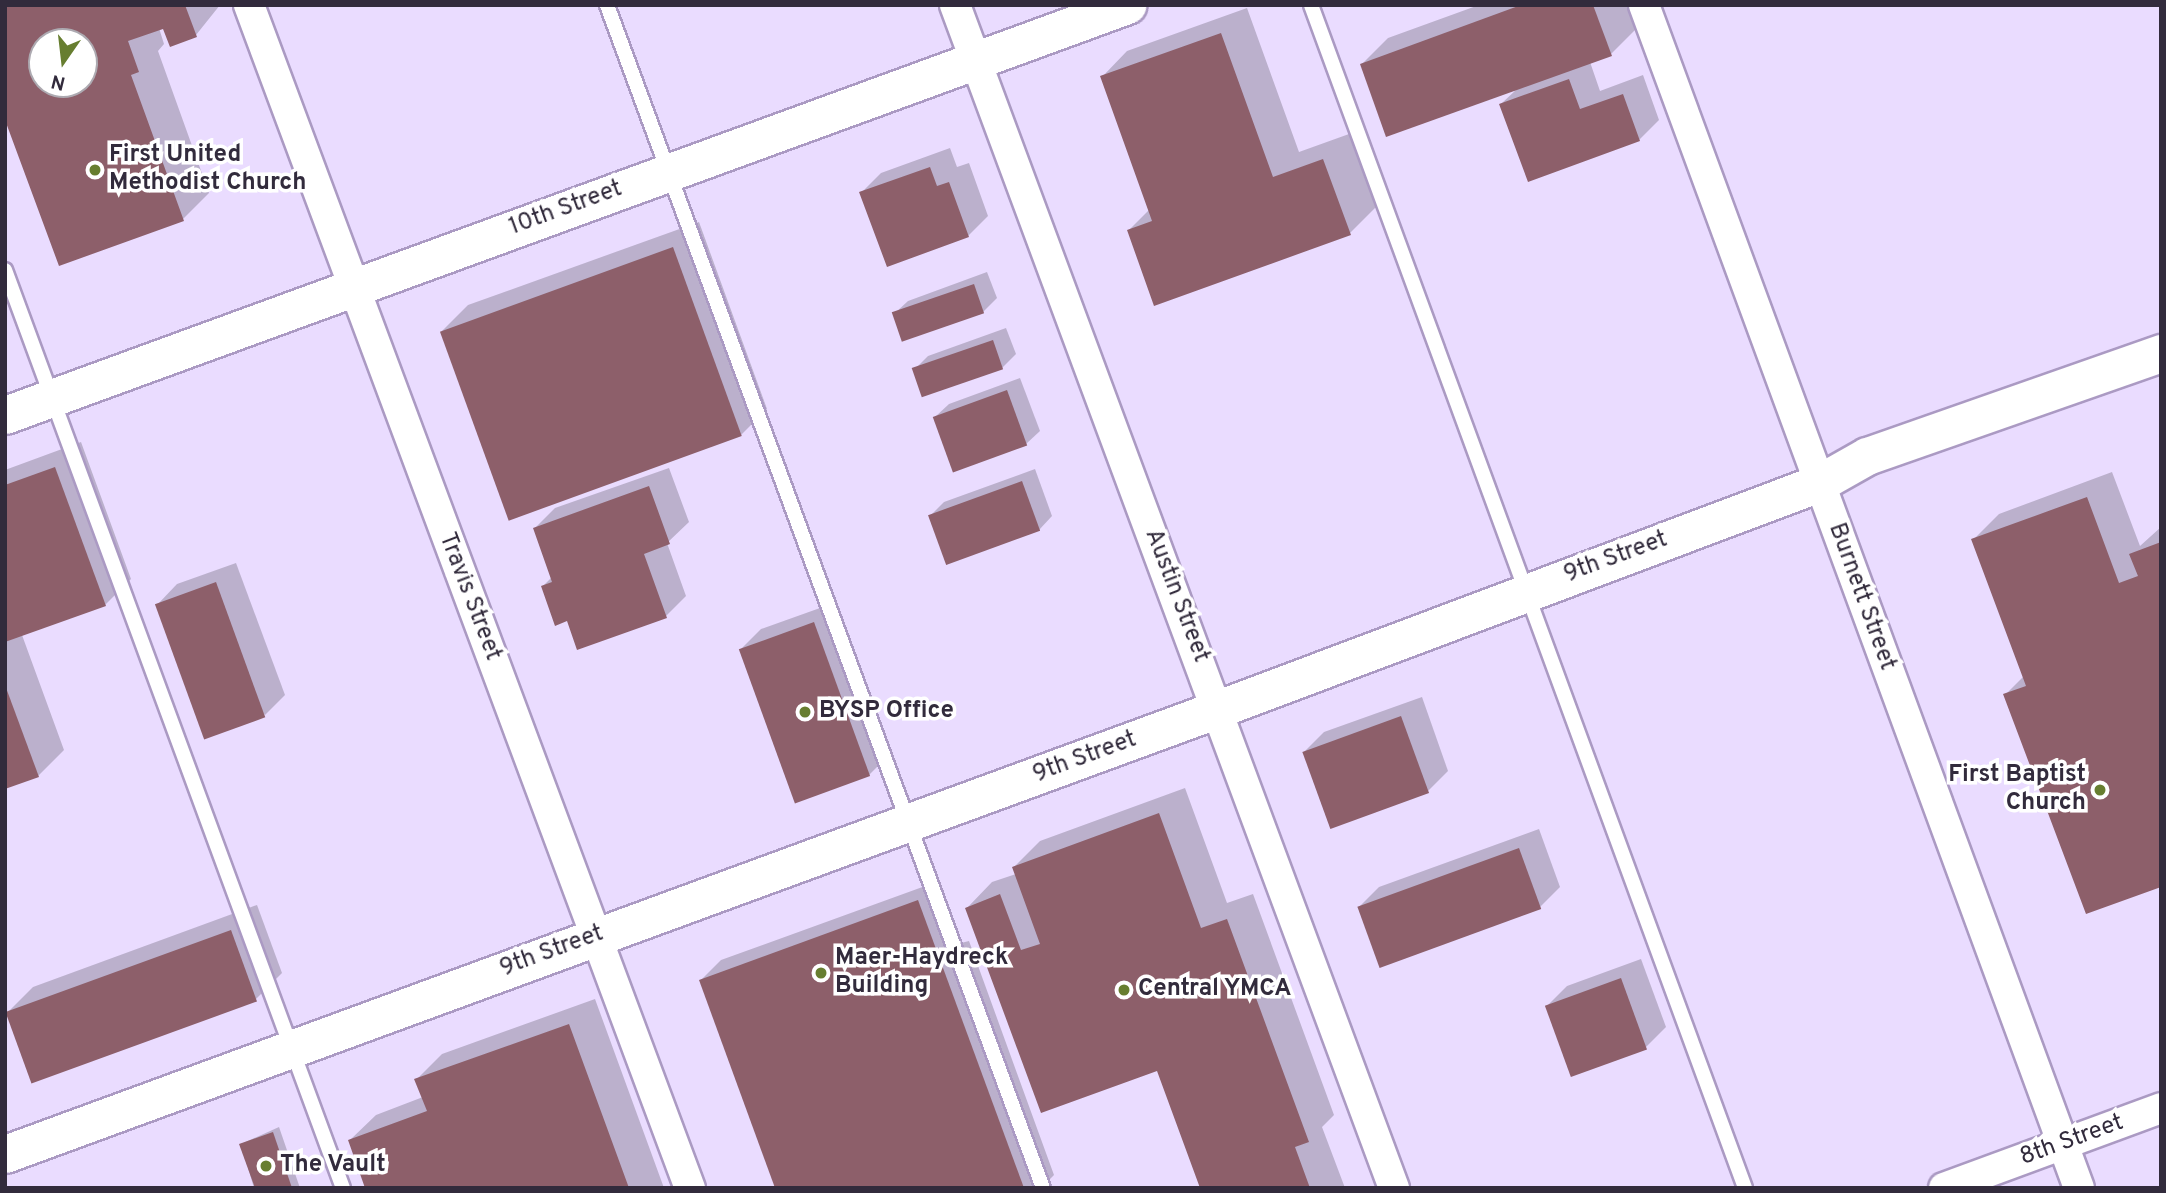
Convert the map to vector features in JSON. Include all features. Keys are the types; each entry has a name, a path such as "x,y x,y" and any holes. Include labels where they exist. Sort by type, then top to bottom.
{"street":[{"name":"Travis Street","path":"249,5 690,1188"},
{"name":"Austin Street","path":"955,5 1394,1188"},
{"name":"10th Street","path":"5,415 1127,5"},
{"name":"Burnett Street","path":"1644,5 2079,1188"},
{"name":"9th Street","path":"5,1154 1218,709 1819,483 1867,456 2161,353"},
{"name":"8th Street","path":"1944,1188 2161,1108"}],"lane":[{"path":"607,5 1042,1188"},
{"path":"1311,5 1745,1188"},
{"path":"5,270 343,1188"}],"building":[{"name":"First United Methodist Church","path":"5,5 185,5 197,37 170,47 163,29 128,41 139,72 131,75 184,221 59,266 5,120"},
{"path":"1521,5 1593,5 1612,56 1386,137 1360,64"},
{"path":"1221,33 1273,177 1323,159 1351,235 1154,306 1127,230 1152,221 1100,76"},
{"path":"1569,79 1580,109 1623,94 1640,141 1528,182 1499,104"},
{"path":"930,167 937,186 949,182 969,237 887,267 859,192"},
{"path":"673,247 742,436 509,521 440,332"},
{"path":"974,284 984,313 902,342 892,312"},
{"path":"993,340 1003,369 922,397 912,368"},
{"path":"1007,390 1027,445 953,472 933,417"},
{"path":"55,467 106,606 5,642 5,485"},
{"path":"1022,481 1040,531 946,565 928,515"},
{"path":"649,486 670,544 644,554 667,618 577,650 567,621 555,626 541,586 552,582 533,528"},
{"name":"First Baptist Church","path":"2087,497 2119,583 2138,576 2129,554 2161,542 2161,887 2086,914 2003,694 2026,686 1971,539"},
{"path":"216,582 265,717 204,740 155,604"},
{"name":"BYSP Office","path":"814,622 870,776 795,803 739,649"},
{"path":"5,685 39,777 5,789"},
{"path":"1401,716 1429,793 1330,829 1302,752"},
{"name":"Central YMCA","path":"1159,813 1201,928 1227,919 1309,1142 1295,1147 1310,1188 1200,1188 1157,1071 1041,1113 965,908 1000,894 1021,950 1040,944 1012,867"},
{"path":"1519,848 1541,909 1380,968 1357,907"},
{"path":"918,900 1024,1188 775,1188 699,980"},
{"path":"231,930 257,1001 31,1084 5,1012"},
{"path":"1621,978 1647,1049 1571,1077 1545,1006"},
{"path":"569,1024 629,1188 365,1188 348,1140 427,1111 414,1079"},
{"name":"The Vault","path":"273,1132 292,1188 255,1188 239,1144"}],"place":[{"name":"First United Methodist Church","path":"95,170"},
{"name":"BYSP Office","path":"805,712"},
{"name":"First Baptist Church","path":"2100,790"},
{"name":"Maer-Haydreck Building","path":"821,973"},
{"name":"Central YMCA","path":"1124,990"},
{"name":"The Vault","path":"266,1166"}]}
